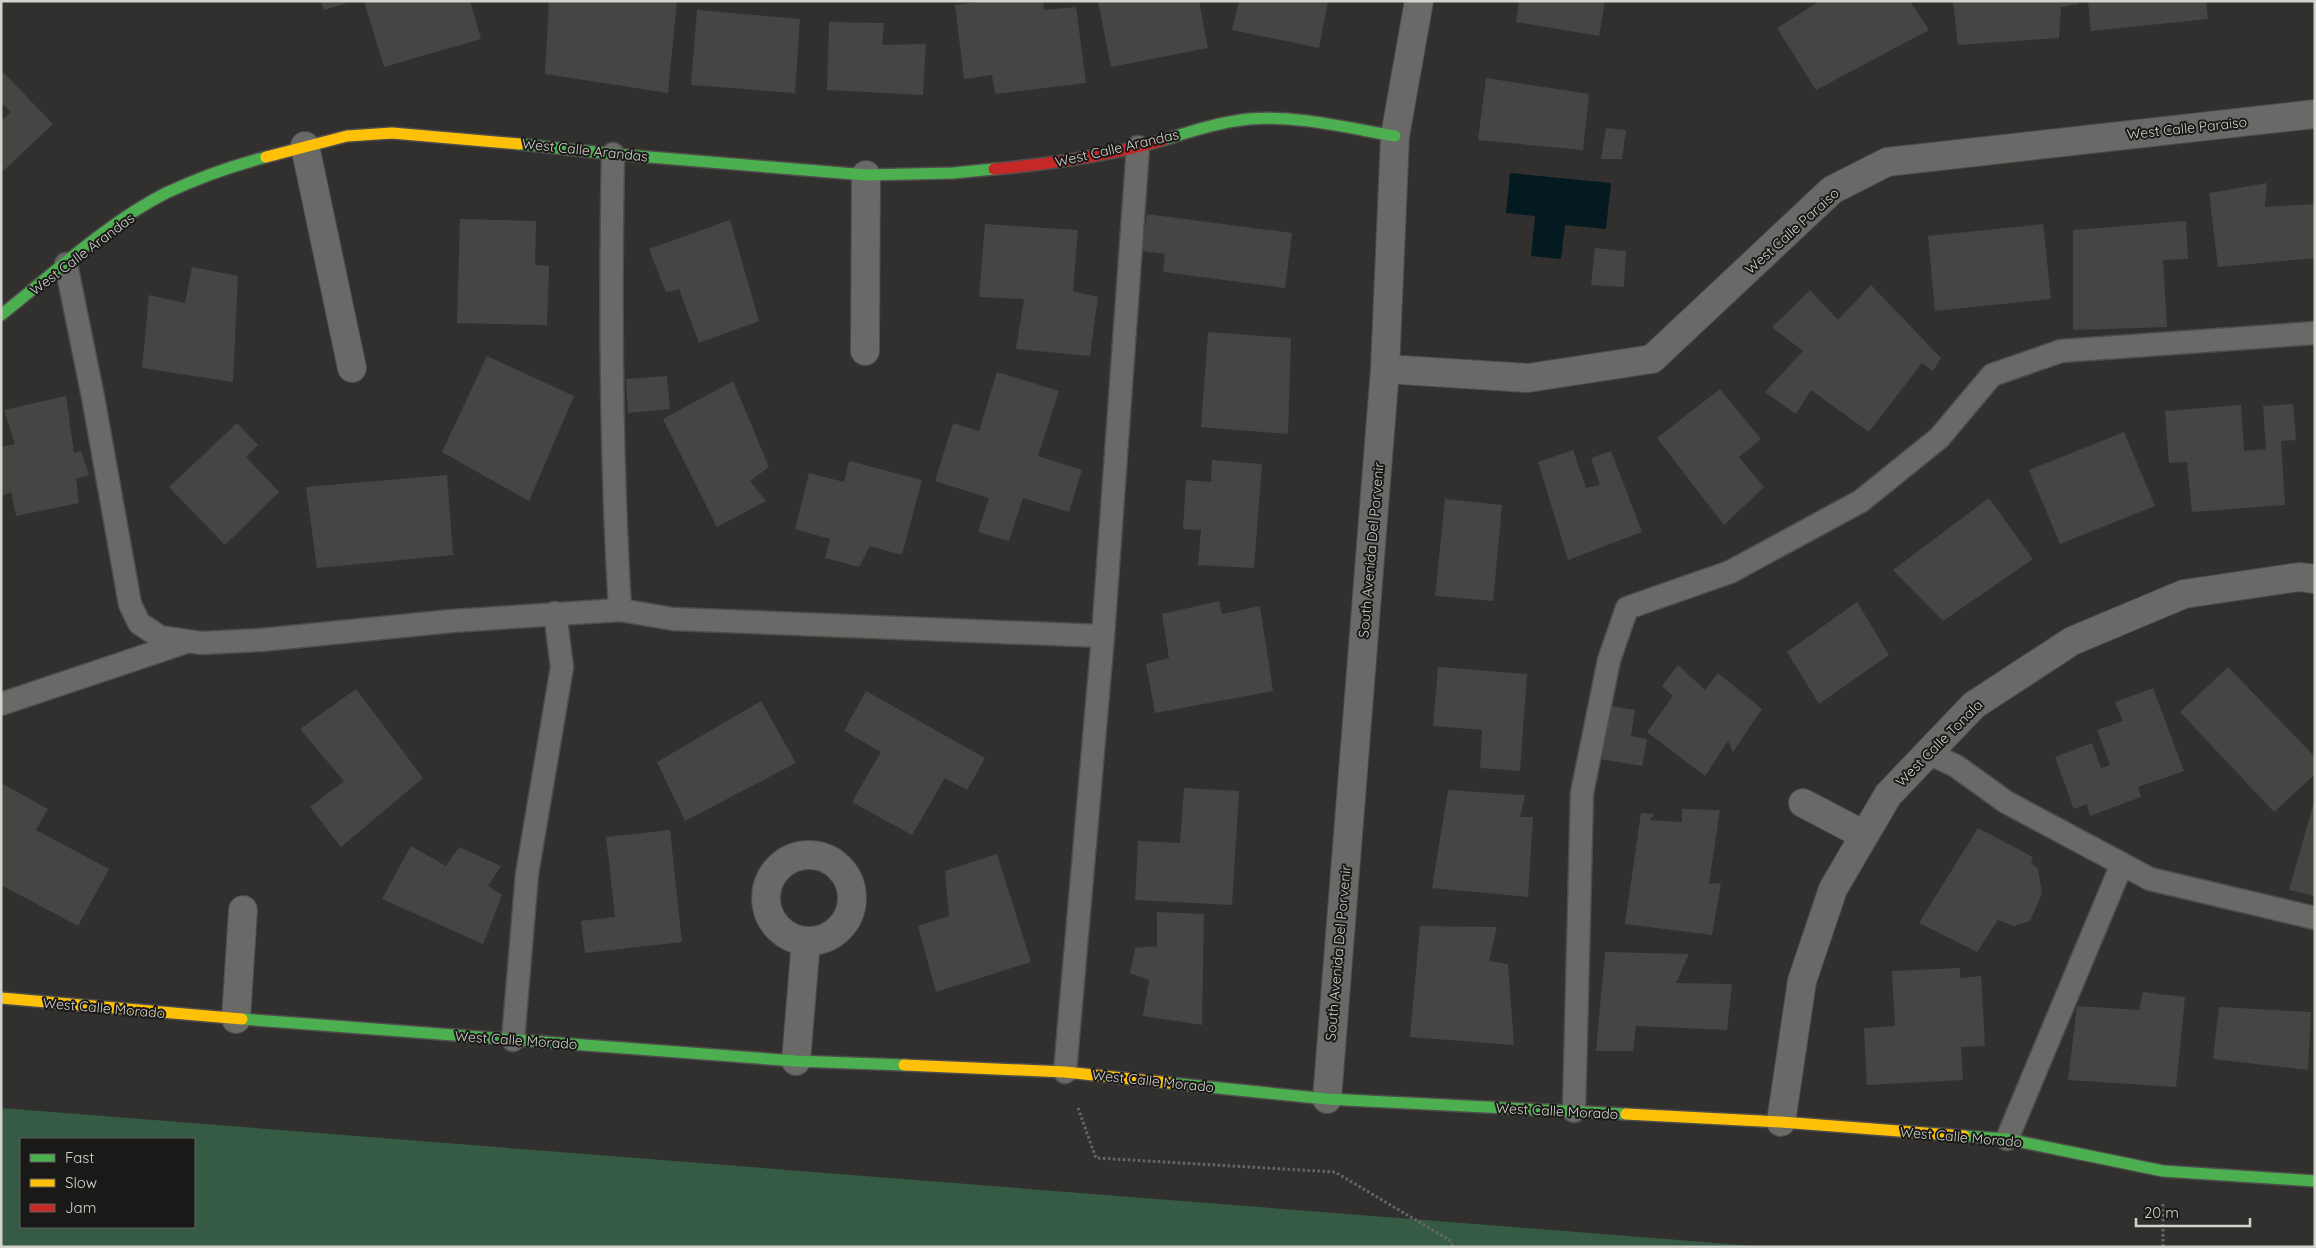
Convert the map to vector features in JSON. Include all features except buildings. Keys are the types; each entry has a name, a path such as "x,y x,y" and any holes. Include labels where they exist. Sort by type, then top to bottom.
{"street":[{"name":"South Avenida Del Porvenir","path":"1327,1099 1385,369 1395,136 1419,1"},
{"name":"West Calle Paraiso","path":"1385,369 1528,378 1652,360 1832,190 1887,162 2315,114"},
{"name":"West Calle Arandas","path":"1,315 112,228 165,194 224,168 347,136 392,133 866,175 953,173 1041,165 1138,147 1216,124 1251,119 1298,120 1395,136"},
{"path":"305,146 352,368"},
{"path":"865,351 866,175"},
{"name":"West Calle Tonala","path":"1781,1122 1802,981 1833,889 1888,795 1974,705 2072,641 2184,594 2299,577 2315,579"},
{"path":"1803,804 1864,835"},
{"path":"236,1020 243,910"},
{"path":"796,1061 806,941"},
{"name":"West Calle Morado","path":"1,998 236,1020 796,1061 1065,1072 1327,1099 1781,1122 2008,1139 2163,1171 2315,1181"}],"lane":[{"path":"1065,1072 1103,636 1138,147"},
{"path":"613,154 610,333 613,492 620,610"},
{"path":"66,264 93,397 130,604 140,623 160,637 201,643 261,640 452,621 620,610 672,618 1103,636"},
{"path":"1574,1111 1582,793 1609,660 1627,608 1730,572 1861,501 1939,438 1992,375 2061,351 2315,333"},
{"path":"513,1040 527,874 562,667 555,614"},
{"path":"1,704 190,641"},
{"path":"1928,753 1956,766 2006,802 2150,879 2315,918"},
{"path":"2008,1139 2122,864"}],"path":[{"path":"1065,1072 1096,1158 1335,1172 1451,1240 1453,1247"},
{"path":"2163,1171 2164,1247"}],"green space":[{"path":"1,1108 1767,1247 1,1247"}],"water":[{"path":"1510,173 1611,183 1606,229 1565,225 1561,259 1531,256 1535,216 1506,213"}],"traffic: fast":[{"path":"1163,140 1227,122 1267,118 1323,123 1395,136"},
{"path":"519,144 613,154 866,175 953,173 994,169"},
{"path":"1,315 81,250 144,205 202,177 266,157"},
{"path":"242,1019 796,1061 904,1065"},
{"path":"1170,1083 1327,1099 1626,1114"},
{"path":"1964,1136 2007,1139 2163,1171 2315,1181"}],"traffic: slow":[{"path":"266,157 347,136 392,133 519,144"},
{"path":"1,998 242,1019"},
{"path":"904,1065 1065,1072 1170,1083"},
{"path":"1626,1114 1781,1122 1964,1136"}],"traffic: jam":[{"path":"994,169 1079,159 1163,140"}]}
